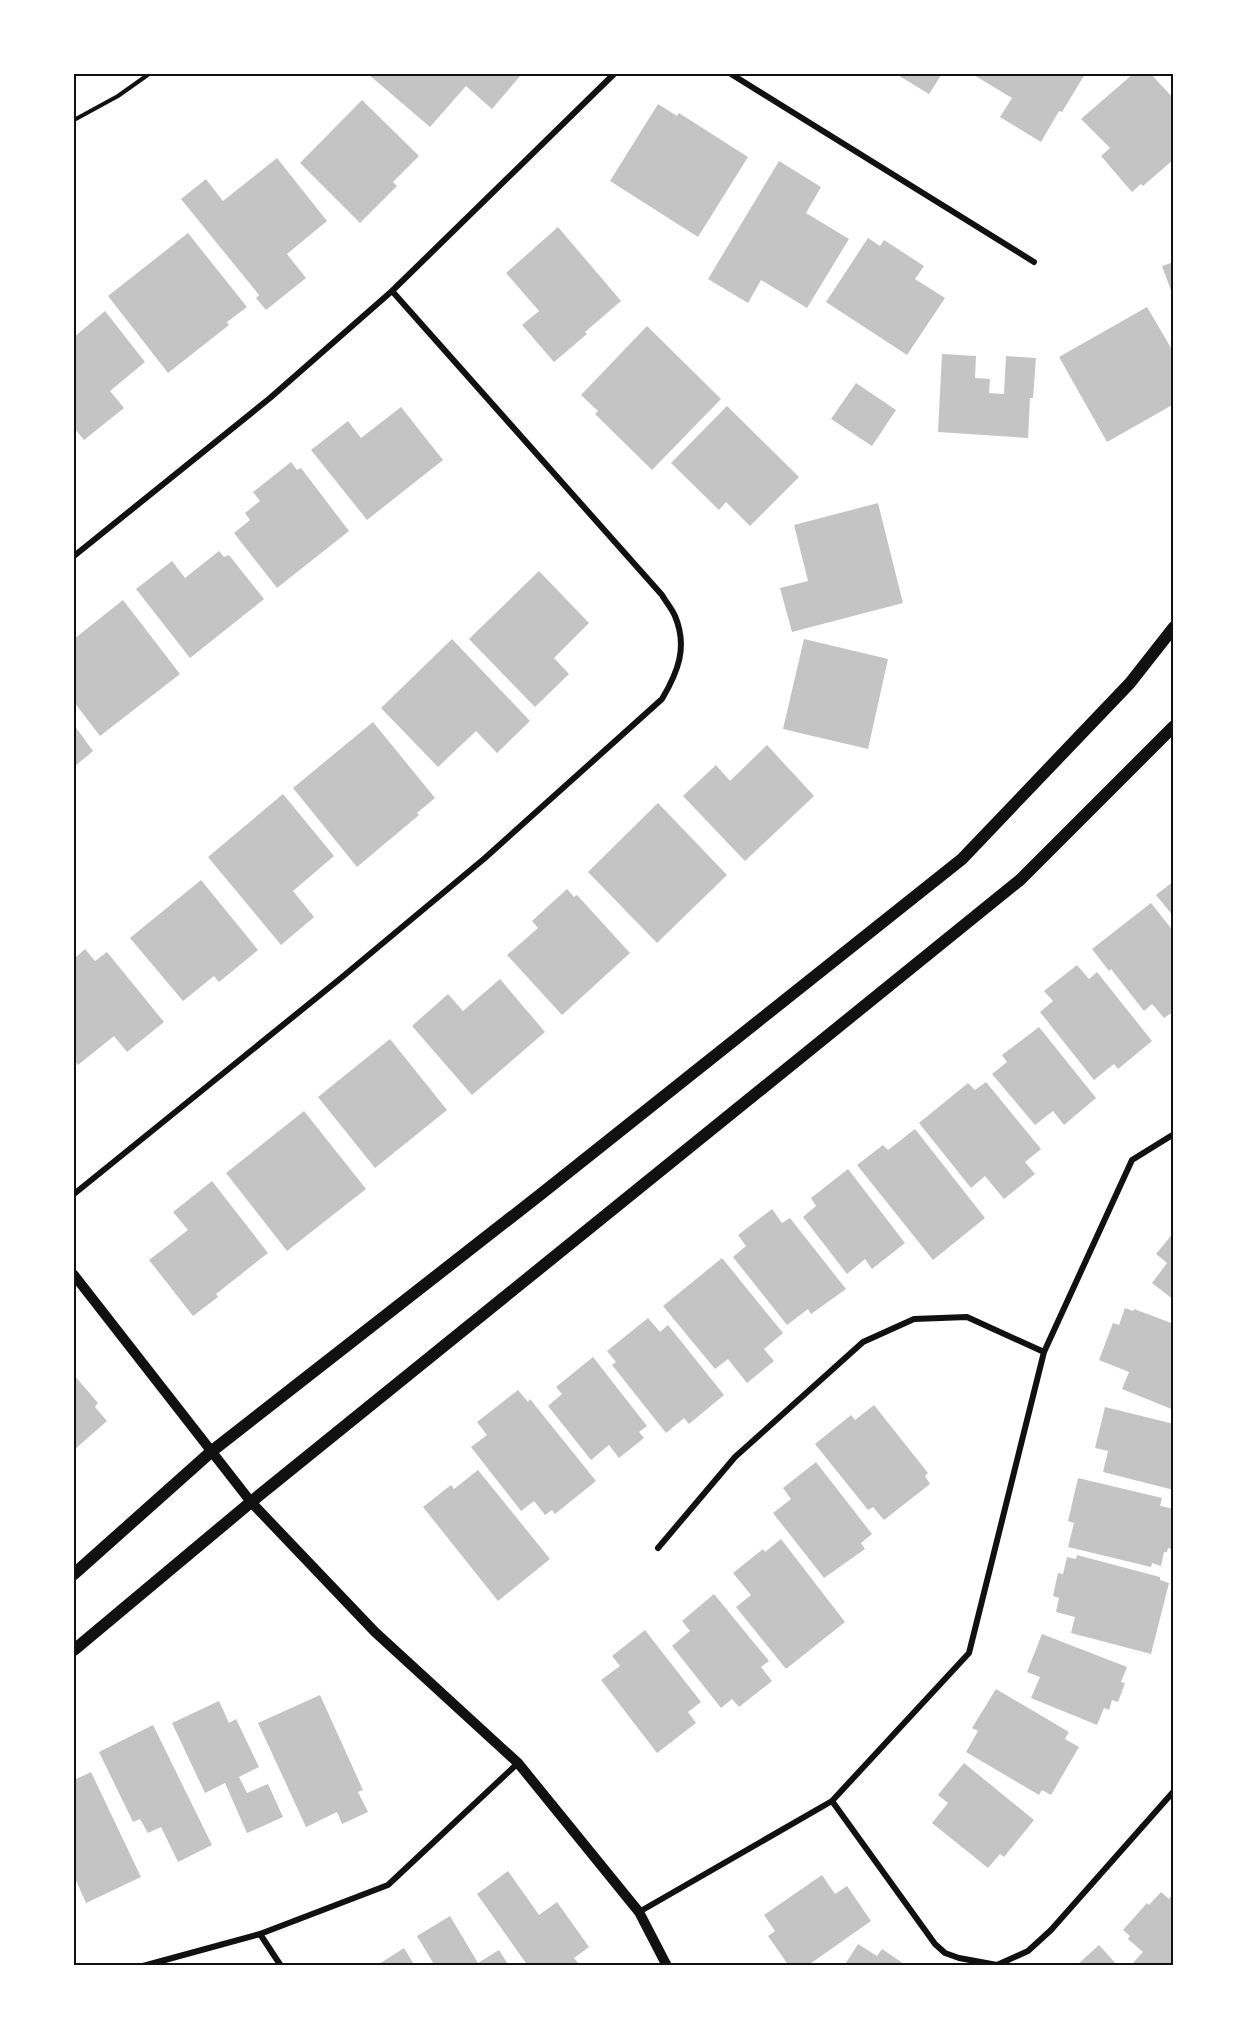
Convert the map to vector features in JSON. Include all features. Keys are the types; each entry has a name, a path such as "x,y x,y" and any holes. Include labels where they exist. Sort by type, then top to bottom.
{"main road":[{"path":"74,1574 212,1451 541,1194 962,859 1130,683 1173,627"},
{"path":"74,1650 251,1502 1020,880 1173,726"}],"street":[{"path":"74,556 270,398 392,291 614,74"},
{"path":"732,74 1034,262"},
{"path":"74,1194 485,858 662,699 675,677 680,658 680,642 675,616 662,595 392,291"},
{"path":"639,1912 832,1801 969,1653 1044,1352 1132,1160 1173,1134"},
{"path":"74,1275 251,1502 375,1632 518,1763 639,1912 667,1965"},
{"path":"658,1548 735,1457 863,1342 914,1319 967,1317 1044,1352"},
{"path":"143,1965 260,1934 388,1885 518,1763"},
{"path":"832,1801 935,1944 945,1953 959,1958 997,1965 1028,1951 1051,1930 1173,1791"},
{"path":"260,1934 281,1965"}],"path":[{"path":"74,120 147,75"}],"building":[{"path":"368,74 521,75 492,109 466,86 430,127"},
{"path":"896,74 942,74 929,94"},
{"path":"972,74 1085,74 1041,142 1000,117 1012,98"},
{"path":"1133,74 1151,74 1174,99 1174,159 1143,186 1141,184 1132,192 1101,156 1110,148 1081,119"},
{"path":"362,100 419,156 393,182 397,186 360,223 300,163"},
{"path":"658,104 677,116 679,113 748,157 698,237 610,181"},
{"path":"277,158 327,221 287,254 306,278 266,310 256,298 259,295 181,199 206,179 223,201"},
{"path":"779,161 821,187 806,213 849,239 807,308 761,280 748,303 708,279"},
{"path":"558,227 621,301 554,362 522,325 539,311 506,273"},
{"path":"188,233 247,307 227,322 229,325 168,373 108,296"},
{"path":"868,238 880,246 884,240 924,266 915,279 945,298 907,355 826,302"},
{"path":"1174,262 1174,296 1173,296 1162,266"},
{"path":"1147,307 1174,353 1174,404 1107,442 1059,357"},
{"path":"105,311 145,362 110,391 124,408 84,440 74,428 74,337"},
{"path":"647,326 721,399 652,470 595,414 598,411 581,395"},
{"path":"942,354 976,356 975,378 990,379 989,393 1004,394 1006,356 1036,358 1033,398 1030,398 1028,438 938,432"},
{"path":"856,383 896,410 872,446 831,419"},
{"path":"727,406 799,477 750,526 726,502 719,510 671,463"},
{"path":"401,407 443,460 367,520 311,450 348,421 361,438"},
{"path":"291,462 297,470 301,468 349,531 277,588 234,533 250,520 245,513 260,501 253,492"},
{"path":"878,503 903,603 792,632 780,588 808,581 794,525"},
{"path":"219,551 224,557 229,555 264,599 190,658 136,589 172,561 185,578"},
{"path":"539,571 589,623 554,658 569,674 535,707 469,639"},
{"path":"123,600 180,674 100,736 74,702 74,639"},
{"path":"452,639 530,721 497,753 476,731 438,767 381,708"},
{"path":"804,639 888,659 868,749 783,729"},
{"path":"373,722 435,798 417,813 419,815 357,867 293,788"},
{"path":"74,725 93,751 74,767"},
{"path":"767,745 814,796 745,861 683,796 716,765 730,781"},
{"path":"283,794 334,856 293,891 314,917 281,945 208,857"},
{"path":"658,803 727,875 657,943 588,872"},
{"path":"201,880 258,950 219,982 214,976 183,1001 130,938"},
{"path":"1174,881 1174,917 1156,895"},
{"path":"567,889 574,897 577,895 630,953 562,1015 507,955 538,928 532,921"},
{"path":"1151,903 1174,932 1174,1011 1164,1018 1152,1004 1144,1011 1092,949"},
{"path":"85,949 95,961 107,952 164,1022 127,1052 114,1036 78,1065 74,1060 74,959"},
{"path":"1077,965 1089,979 1097,972 1152,1041 1118,1069 1114,1064 1094,1080 1040,1012 1053,1001 1044,991"},
{"path":"500,979 545,1032 472,1095 412,1026 448,994 463,1011"},
{"path":"1039,1027 1096,1098 1064,1125 1053,1111 1035,1125 992,1074 1007,1062 1002,1055"},
{"path":"390,1039 447,1110 375,1168 318,1097"},
{"path":"986,1082 1041,1149 1025,1162 1035,1174 1004,1199 985,1176 971,1188 919,1123 968,1083 975,1090"},
{"path":"304,1111 366,1189 287,1251 226,1173"},
{"path":"915,1129 985,1218 933,1260 857,1165 883,1145 888,1150"},
{"path":"848,1169 905,1243 872,1269 865,1259 847,1274 803,1217 816,1206 811,1198"},
{"path":"212,1181 268,1253 216,1294 218,1297 193,1316 149,1260 188,1230 173,1212"},
{"path":"772,1209 782,1223 790,1218 846,1289 811,1314 808,1309 787,1325 733,1257 746,1246 738,1235"},
{"path":"1174,1232 1174,1300 1152,1283 1167,1263 1156,1254"},
{"path":"722,1258 783,1333 764,1349 774,1361 747,1383 728,1359 715,1369 663,1306"},
{"path":"1125,1308 1133,1311 1134,1309 1174,1324 1174,1410 1122,1389 1129,1372 1099,1360 1113,1323 1119,1325"},
{"path":"648,1318 660,1332 668,1325 724,1395 689,1424 684,1418 666,1433 612,1365 616,1362 607,1351"},
{"path":"593,1357 647,1426 639,1432 644,1438 619,1458 609,1445 591,1460 548,1406 562,1394 556,1387"},
{"path":"74,1375 98,1403 95,1407 107,1421 74,1450"},
{"path":"518,1390 528,1402 530,1399 596,1481 555,1514 552,1510 545,1515 534,1501 521,1511 471,1447 487,1435 477,1422"},
{"path":"874,1405 928,1473 925,1476 930,1484 884,1520 873,1507 868,1510 815,1444 851,1415 855,1420"},
{"path":"1105,1407 1174,1424 1174,1490 1103,1472 1108,1451 1095,1448"},
{"path":"816,1462 872,1534 861,1543 865,1549 824,1578 773,1513 791,1499 783,1488"},
{"path":"478,1470 550,1559 498,1601 423,1507 451,1485 454,1489"},
{"path":"1078,1478 1162,1498 1160,1506 1174,1509 1174,1550 1168,1548 1167,1552 1164,1552 1161,1566 1152,1563 1151,1567 1068,1547 1074,1523 1068,1521"},
{"path":"781,1539 845,1622 786,1669 736,1607 751,1595 733,1573 763,1549 765,1552"},
{"path":"1077,1555 1160,1577 1160,1580 1169,1583 1151,1654 1071,1633 1075,1617 1056,1612 1059,1598 1053,1596 1058,1573 1063,1574 1067,1557 1076,1559"},
{"path":"714,1594 769,1661 761,1667 772,1681 739,1707 732,1699 721,1708 672,1646 690,1631 682,1621"},
{"path":"645,1630 701,1702 688,1712 696,1723 657,1753 601,1680 620,1666 612,1656"},
{"path":"1042,1634 1127,1667 1121,1682 1125,1683 1118,1702 1112,1700 1109,1710 1104,1708 1097,1725 1031,1698 1040,1677 1027,1672"},
{"path":"996,1689 1069,1732 1065,1739 1079,1747 1051,1795 1042,1790 1039,1795 966,1752 978,1731 972,1728"},
{"path":"320,1695 363,1790 358,1792 368,1812 342,1824 337,1812 306,1827 258,1723"},
{"path":"219,1701 229,1723 236,1719 259,1767 239,1777 247,1793 268,1784 283,1817 247,1833 225,1783 205,1793 172,1723"},
{"path":"153,1725 212,1845 178,1862 161,1827 148,1833 140,1819 133,1822 99,1752"},
{"path":"964,1763 1034,1820 1004,1857 1000,1854 988,1868 932,1823 948,1803 938,1795"},
{"path":"91,1772 141,1877 86,1903 74,1876 74,1780"},
{"path":"508,1871 539,1915 557,1902 589,1947 574,1958 578,1963 575,1966 528,1966 477,1894"},
{"path":"822,1875 835,1894 847,1886 871,1921 807,1966 789,1966 768,1936 775,1931 764,1915"},
{"path":"1161,1892 1169,1899 1171,1896 1174,1899 1174,1966 1136,1966 1133,1963 1143,1952 1128,1939 1130,1936 1123,1930 1147,1903 1149,1905"},
{"path":"450,1916 478,1963 499,1950 509,1966 435,1966 417,1936"},
{"path":"858,1944 877,1956 882,1949 907,1966 844,1966"},
{"path":"1099,1945 1118,1966 1076,1966"},
{"path":"404,1948 415,1966 376,1966"}]}
